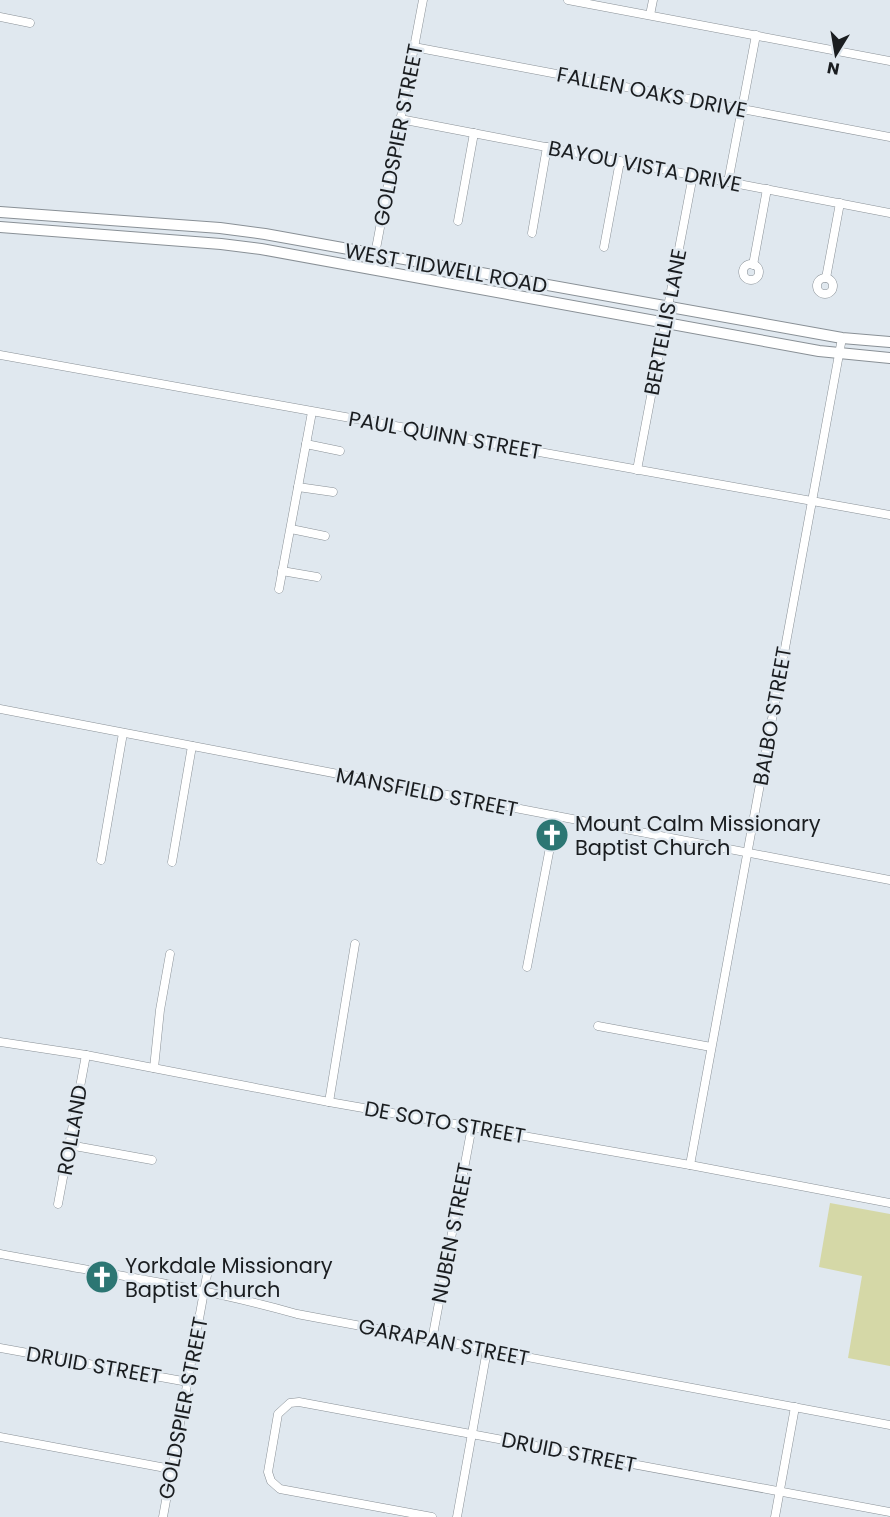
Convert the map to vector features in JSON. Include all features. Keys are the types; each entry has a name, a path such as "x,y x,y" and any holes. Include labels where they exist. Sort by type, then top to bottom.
{"main road":[{"name":"WEST TIDWELL ROAD","path":"0,212 219,228 265,234 668,308 842,338 890,342"},
{"path":"149,238 150,223"},
{"name":"WEST TIDWELL ROAD","path":"0,227 261,249 840,354 890,358"},
{"path":"261,249 265,234"},
{"path":"518,296 520,281"}],"street":[{"name":"GOLDSPIER STREET","path":"372,270 423,0"},
{"path":"568,0 890,61"},
{"path":"650,15 653,0"},
{"path":"0,17 30,23"},
{"path":"728,182 756,36"},
{"name":"FALLEN OAKS DRIVE","path":"414,47 890,137"},
{"name":"BAYOU VISTA DRIVE","path":"400,119 890,213"},
{"path":"458,221 474,133"},
{"path":"532,233 547,147"},
{"path":"604,247 621,161"},
{"name":"BERTELLIS LANE","path":"637,470 693,175"},
{"path":"753,265 767,189"},
{"path":"826,278 840,203"},
{"name":"BALBO STREET","path":"690,1165 842,338"},
{"name":"PAUL QUINN STREET","path":"0,355 890,515"},
{"path":"279,589 312,412"},
{"path":"306,444 340,451"},
{"path":"298,487 333,492"},
{"path":"291,529 325,536"},
{"path":"282,571 317,578"},
{"name":"MANSFIELD STREET","path":"0,709 890,880"},
{"path":"100,860 123,733"},
{"path":"172,862 192,746"},
{"path":"526,967 556,816"},
{"path":"329,1102 355,944"},
{"path":"154,1068 160,1010 170,954"},
{"path":"598,1026 711,1047"},
{"name":"DE SOTO STREET","path":"0,1042 86,1055 329,1102 690,1165 890,1203"},
{"name":"ROLLAND","path":"58,1204 86,1055"},
{"name":"NUBEN STREET","path":"432,1340 472,1126"},
{"path":"69,1145 152,1160"},
{"name":"GARAPAN STREET","path":"0,1254 204,1291 249,1300 297,1314 432,1340 890,1425"},
{"name":"GOLDSPIER STREET","path":"163,1517 209,1264"},
{"name":"DRUID STREET","path":"0,1347 188,1382"},
{"path":"457,1517 487,1350"},
{"name":"DRUID STREET","path":"432,1517 280,1489 271,1481 268,1472 278,1414 290,1403 299,1402 890,1512"},
{"path":"775,1517 795,1407"},
{"path":"0,1437 171,1469"}],"green space":[{"path":"830,1203 890,1214 890,1366 848,1358 862,1276 819,1267"}],"place":[{"name":"Mount Calm Missionary Baptist Church","path":"552,835"},
{"name":"Yorkdale Missionary Baptist Church","path":"102,1277"}]}
